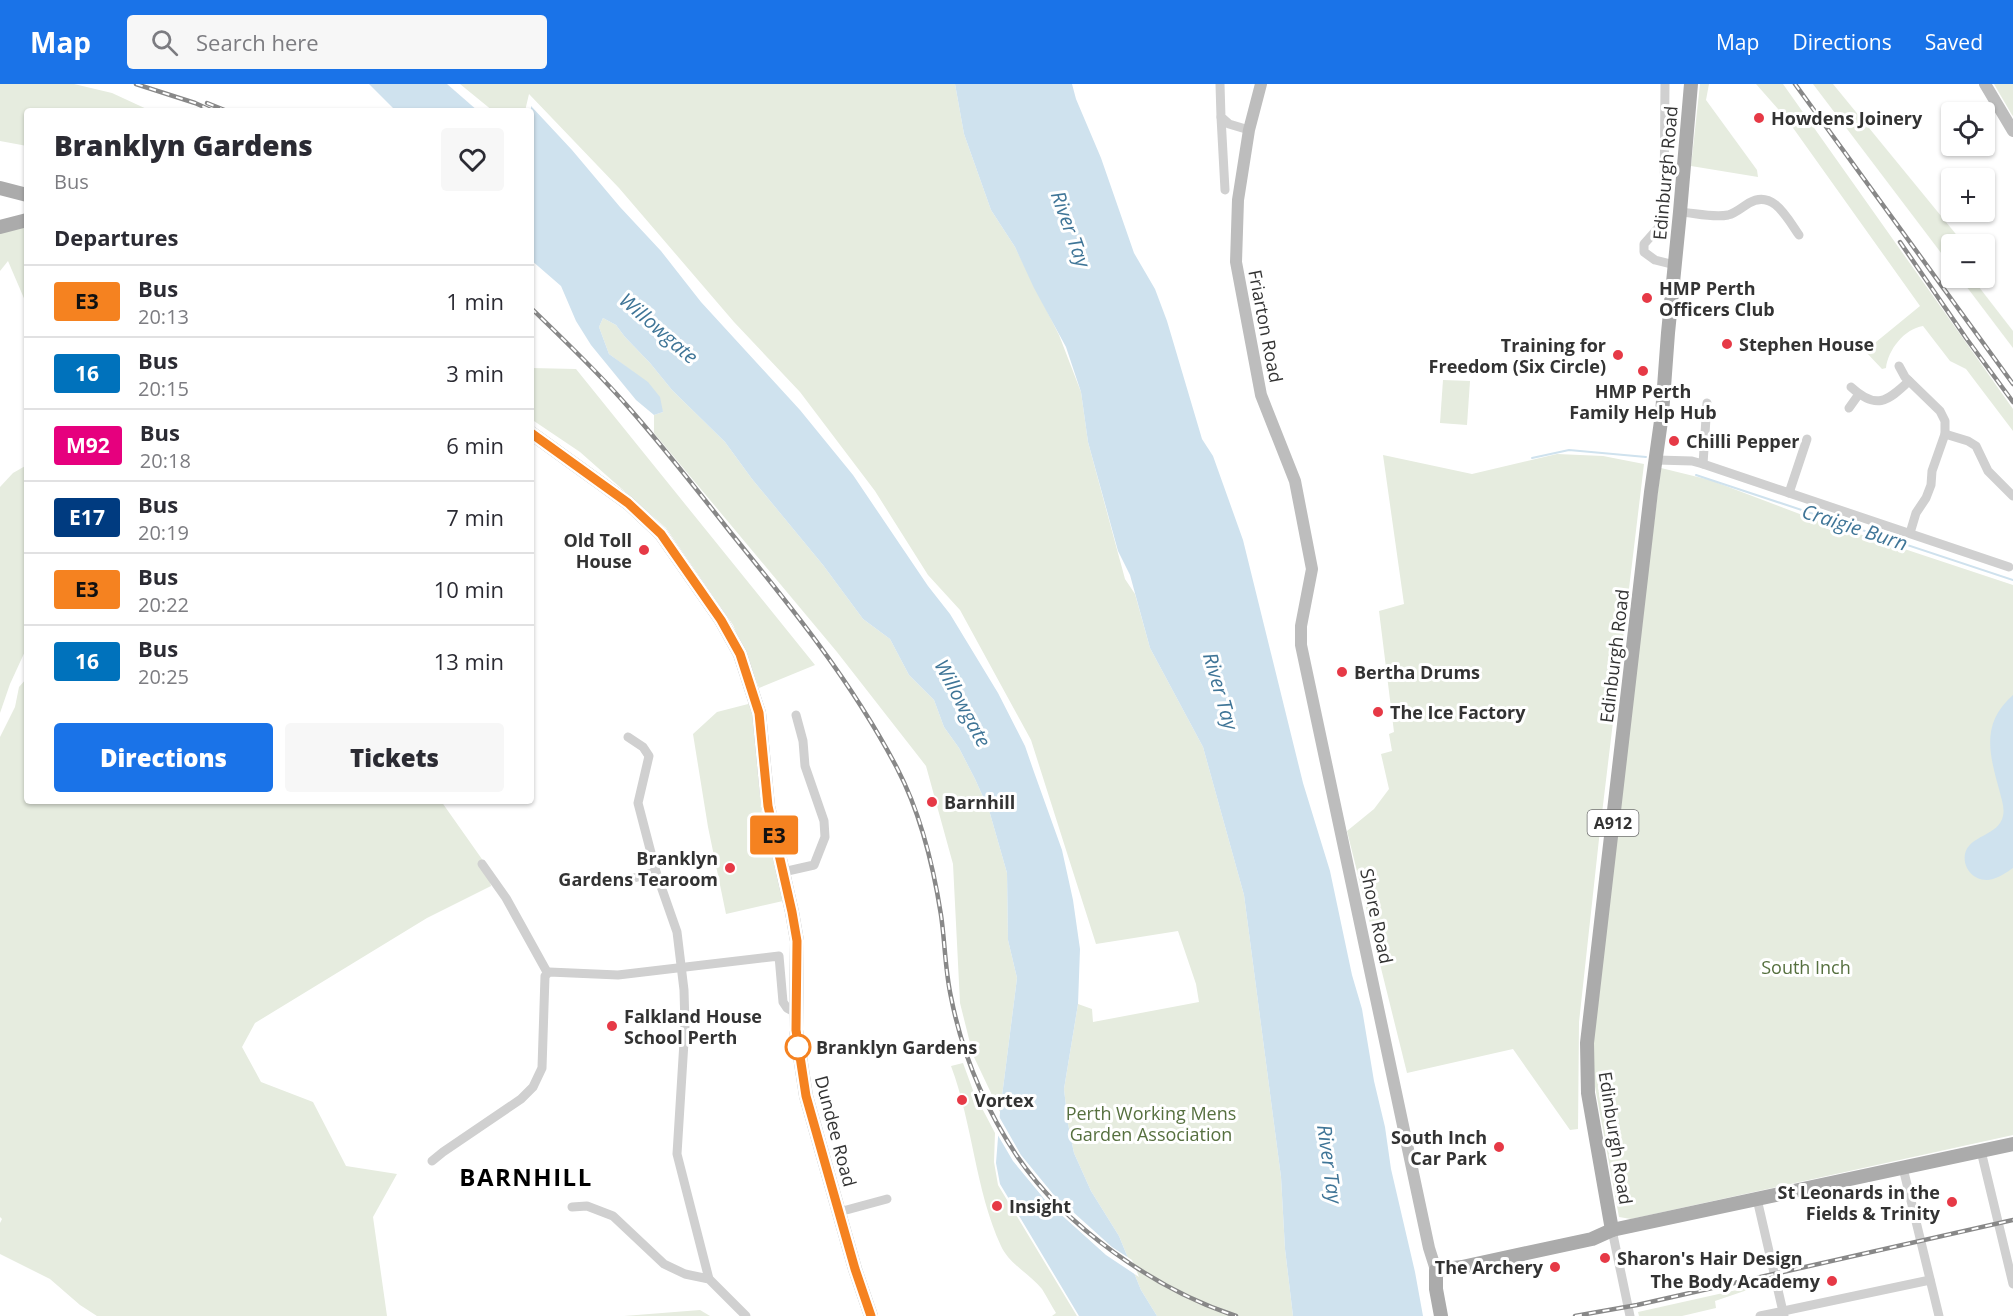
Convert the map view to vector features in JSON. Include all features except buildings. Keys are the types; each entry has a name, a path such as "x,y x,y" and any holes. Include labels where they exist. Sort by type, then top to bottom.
{"main road":[{"name":"Edinburgh Road","path":"1612,1230 1588,1093 1587,1042 1651,492 1657,460 1691,84"},
{"path":"0,188 24,194"},
{"path":"0,227 24,221"},
{"name":"Dundee Road","path":"534,435 628,503 661,534 721,620 740,654 759,713 768,806 797,941 798,1052 806,1096 855,1269 872,1316"},
{"path":"1441,1316 1436,1289 1436,1270 1462,1267 1592,1239 1612,1230 2013,1144"}],"street":[{"path":"1220,84 1225,190"},
{"name":"Friarton Road","path":"1261,84 1249,130 1238,200 1236,262 1261,395 1295,481 1312,569"},
{"path":"1665,84 1664,210 1660,226 1644,244 1644,252 1652,259 1675,265"},
{"path":"1985,84 2013,131"},
{"path":"1221,117 1230,124 1249,130"},
{"path":"1680,212 1731,215 1751,201 1765,200 1779,206 1799,235"},
{"path":"1899,366 1909,381 1940,411 1945,421 1945,434 1932,471 1931,485 1916,513 1910,534"},
{"path":"1849,408 1855,390 1875,402 1885,401 1909,381"},
{"path":"1703,464 1707,403"},
{"path":"1945,434 1976,446 1988,471 2013,496"},
{"path":"1789,493 1807,439"},
{"path":"1657,460 1692,461 1703,464 2009,567"},
{"name":"Shore Road","path":"1312,569 1301,626 1301,645 1429,1248 1436,1270"},
{"path":"783,872 814,865 825,837 824,821 805,766 803,741 796,715"},
{"path":"628,737 643,747 649,756 638,802 656,872 677,932 684,990 685,1026 677,1154 709,1279 746,1316"},
{"path":"432,1161 521,1099 533,1087 542,1068 547,972 507,898 482,864"},
{"path":"616,883 656,872"},
{"path":"547,972 618,975 779,956 783,1002 787,1008 796,1013"},
{"path":"1981,1151 2013,1284"},
{"path":"1903,1168 1939,1316"},
{"path":"839,1212 887,1199"},
{"path":"1757,1199 1784,1313"},
{"path":"572,1207 587,1206 613,1216 664,1264 686,1274 709,1279"},
{"path":"1612,1230 1630,1316"},
{"path":"1760,1316 1784,1313 1930,1280"}],"green space":[{"path":"0,84 74,84 112,93 144,108 24,108 24,145 0,141"},
{"name":"Perth Working Mens Garden Association","path":"460,84 955,84 964,134 991,210 1015,247 1059,335 1081,392 1088,442 1125,579 1135,594 1150,648 1203,747 1244,895 1281,1177 1285,1249 1293,1316 1157,1316 1141,1290 1119,1236 1091,1191 1074,1153 1064,1089 1078,1004 1092,1009 1093,1022 1199,1002 1196,984 1178,931 1096,944 1031,740 960,610 928,575 875,491 800,392 734,322 619,188 529,94 526,108 489,108"},
{"path":"1700,84 1709,84 1706,100 1757,170 1758,177 1691,166"},
{"path":"1756,84 1783,84 2013,409 2013,431 1966,369 1950,361 1923,326 1909,331 1898,341 1890,354 1886,368 1882,369 1865,351 1920,306 1786,118"},
{"path":"1813,84 1833,84 1941,216 1941,222 1946,222 1956,234 1941,234 1941,253"},
{"path":"1994,84 2013,84 2013,116 2012,115"},
{"path":"24,227 24,298 8,261 0,271 0,231"},
{"path":"1968,288 1980,288 2013,331 2013,348"},
{"path":"603,318 616,325 672,390 725,442 863,619 890,639 909,675 934,700 944,727 959,748 975,779 989,810 1007,873 1008,940 1017,978 1000,1112 973,1055 960,1003 953,864 926,766 837,652 654,433 654,415 663,412 649,384 609,354 599,327"},
{"path":"534,368 576,369 815,665 759,688 733,625 666,528 580,452 534,421"},
{"path":"1443,380 1470,381 1467,425 1440,423"},
{"path":"1557,454 1603,456 1644,464 1579,1022 1578,1129 1570,1130 1513,1049 1407,1073 1347,831 1374,809 1389,789 1381,754 1392,751 1389,734 1394,732 1379,611 1404,604 1383,455 1472,474"},
{"path":"24,467 24,654 0,713 0,487 13,473"},
{"name":"South Inch","path":"1661,468 1710,480 1805,516 2013,585 2013,1135 1631,1219 1619,1217 1587,1043"},
{"path":"24,681 24,804 443,804 484,862 491,886 427,918 255,1023 242,1047 261,1082 313,1102 346,1166 397,1174 373,1217 387,1316 97,1316 80,1305 50,1279 0,1254 2,1219 0,1217 0,737 15,707 19,687"},
{"path":"752,703 761,809 783,901 726,914 708,827 693,734 717,712"},
{"path":"963,1063 974,1093 995,1133 994,1162 998,1185 1077,1316 1052,1316 1056,1313 1042,1289 1014,1264 1001,1246 985,1202 951,1066"},
{"path":"1768,1283 1715,1301 1716,1308 1682,1316 1639,1316 1638,1312"},
{"path":"700,1310 710,1316 624,1316"}],"water":[{"path":"369,84 447,84 475,108 393,108"},
{"name":"River Tay","path":"955,84 1072,84 1134,253 1155,289 1167,321 1202,439 1213,456 1243,540 1303,783 1330,871 1352,975 1362,1009 1391,1169 1423,1316 1293,1316 1285,1249 1281,1177 1244,895 1203,747 1150,648 1130,575 1118,551 1088,442 1081,392 1066,347 1015,247 991,210 964,134"},
{"name":"Willowgate","path":"534,109 661,251 701,302 800,410 853,475 928,586 950,614 998,693 1025,746 1062,850 1073,900 1080,949 1078,1004 1064,1089 1074,1153 1091,1191 1119,1236 1141,1290 1157,1316 1079,1316 1000,1184 996,1163 1000,1112 1017,978 1008,940 1007,873 989,810 959,748 944,727 934,700 909,675 890,639 863,619 725,442 672,390 616,325 603,318 599,327 609,354 648,382 660,397 663,412 654,415 636,400 591,345 576,321 561,286 534,263"},
{"path":"2013,695 2013,868 1996,878 1987,880 1976,878 1968,870 1965,854 1972,843 1996,828 2003,816 2003,806 1992,763 1990,739 1996,716"}],"pier":[{"path":"997,1113 1021,1155 1053,1194 1112,1247 1132,1260 1139,1277 1106,1255 1046,1201 1013,1161 996,1132"}],"waterway":[{"name":"Craigie Burn","path":"1532,458 1569,450 1646,457"},
{"name":"Craigie Burn","path":"1696,475 2013,580"}],"railway":[{"path":"136,84 206,108"},
{"path":"1795,84 2013,384"},
{"path":"207,103 220,108"},
{"path":"1900,242 2013,402"},
{"path":"534,311 582,357 669,455 820,646 879,736 913,803 925,840 941,915 949,987 961,1039 985,1099 1017,1156 1060,1207 1114,1252 1175,1290 1236,1316"},
{"path":"1575,1316 1637,1305 2013,1220"}],"bus line":[{"name":"E3","path":"534,435 628,503 661,534 721,620 740,654 759,713 768,806 797,941 796,1030 806,1096 855,1269 871,1316"}],"place":[{"name":"Howdens Joinery","path":"1759,118"},
{"name":"HMP Perth Officers Club","path":"1647,298"},
{"name":"Stephen House","path":"1727,344"},
{"name":"Training for Freedom (Six Circle)","path":"1618,355"},
{"name":"HMP Perth Family Help Hub","path":"1643,371"},
{"name":"Chilli Pepper","path":"1674,441"},
{"name":"Old Toll House","path":"644,550"},
{"name":"Bertha Drums","path":"1342,672"},
{"name":"The Ice Factory","path":"1378,712"},
{"name":"Barnhill","path":"932,802"},
{"name":"Branklyn Gardens Tearoom","path":"730,868"},
{"name":"Falkland House School Perth","path":"612,1026"},
{"name":"Branklyn Gardens","path":"798,1047"},
{"name":"Vortex","path":"962,1100"},
{"name":"South Inch Car Park","path":"1499,1147"},
{"name":"St Leonards in the Fields & Trinity","path":"1952,1202"},
{"name":"Insight","path":"997,1206"},
{"name":"Sharon's Hair Design","path":"1605,1258"},
{"name":"The Archery","path":"1555,1267"},
{"name":"The Body Academy","path":"1832,1281"}],"district":[{"name":"BARNHILL","path":"526,1176"}]}
